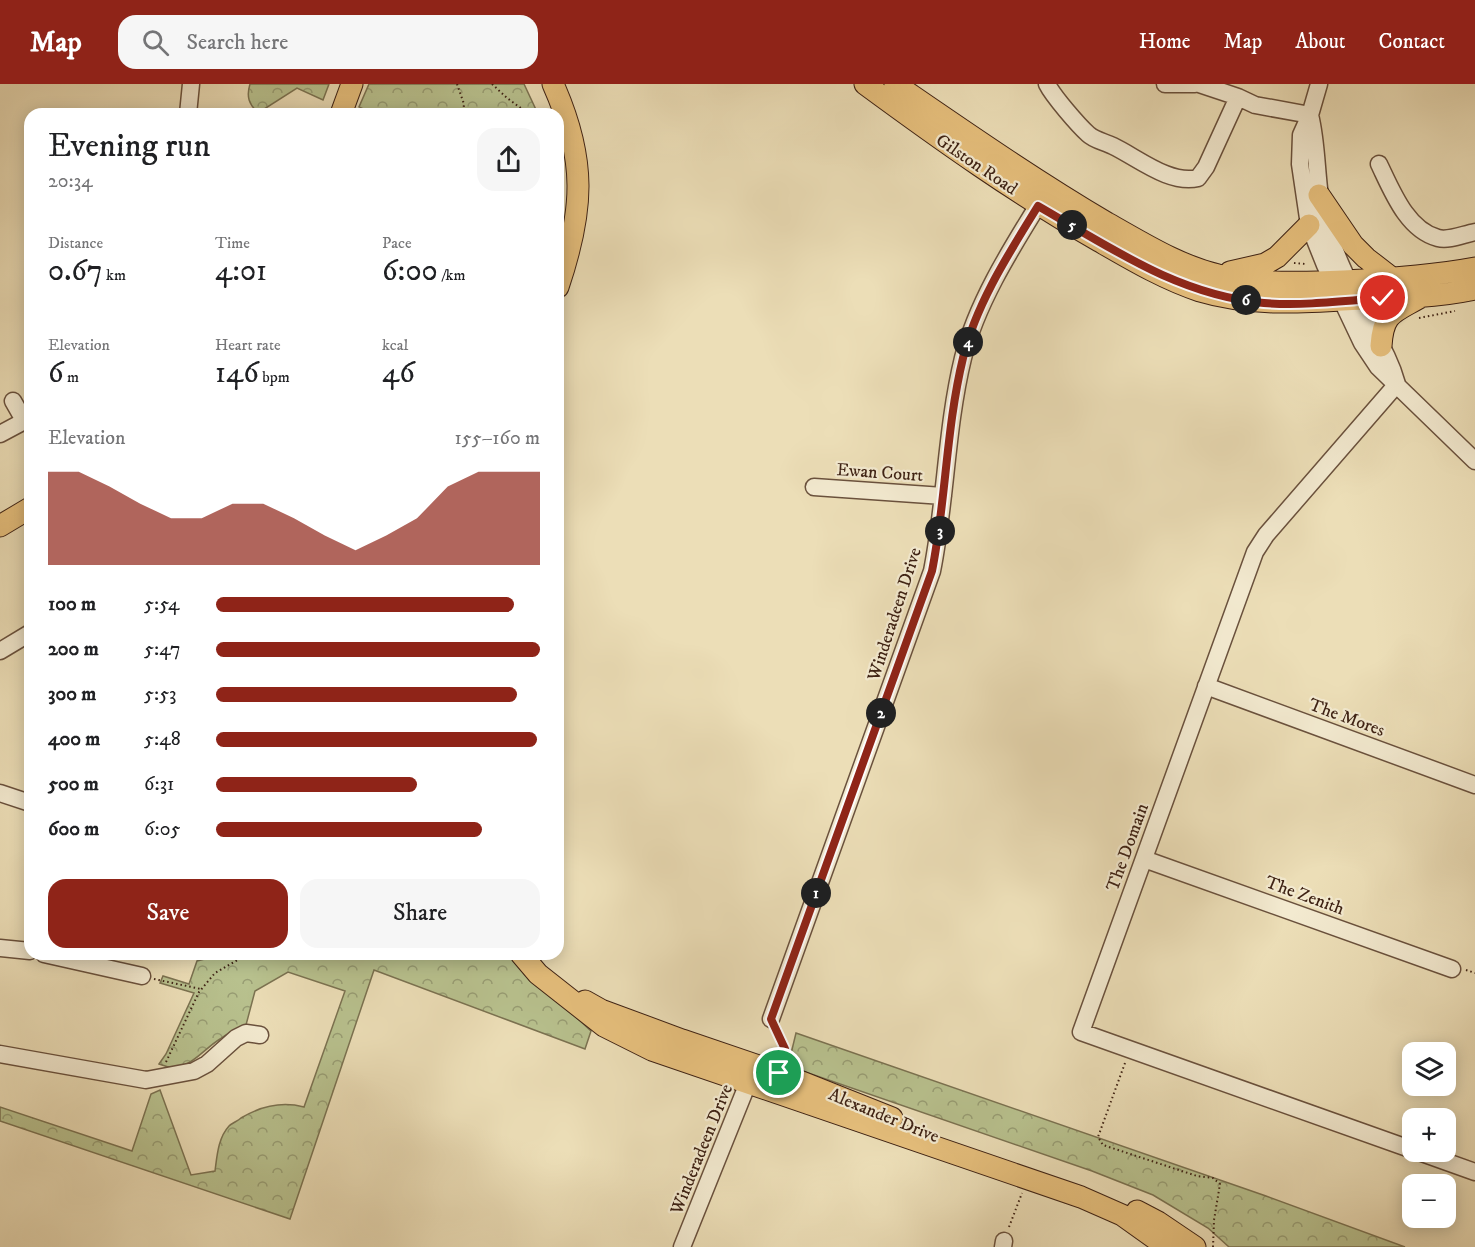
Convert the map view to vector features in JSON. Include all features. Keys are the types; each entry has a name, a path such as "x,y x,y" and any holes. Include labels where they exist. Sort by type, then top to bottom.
{"main road":[{"path":"343,108 352,84"},
{"path":"553,84 563,108"},
{"name":"Gilston Road","path":"866,84 947,144 1043,198 1163,255 1218,275 1265,281 1341,281 1447,273 1475,268"},
{"name":"Gilston Road","path":"895,84 1043,198 1161,276 1202,291 1264,303 1422,296 1475,289"},
{"path":"564,111 572,136 579,182 576,217 564,270"},
{"path":"1319,195 1353,245 1392,278"},
{"path":"1218,275 1265,264 1277,257 1309,225"},
{"path":"1381,346 1382,329 1391,315 1422,296"},
{"path":"0,526 24,512"},
{"name":"Alexander Drive","path":"526,960 538,974 601,1010 752,1074 1081,1197 1122,1215 1167,1247"},
{"name":"Alexander Drive","path":"752,1074 779,1073 965,1147 1115,1200 1158,1222 1195,1247"}],"street":[{"path":"189,108 191,84"},
{"path":"1047,84 1052,93 1090,136 1168,174 1189,180 1198,178 1206,167 1238,97"},
{"path":"1165,84 1197,84 1255,105 1310,115"},
{"path":"1319,84 1310,115 1301,135 1300,164 1309,225 1350,300 1391,363 1398,384"},
{"path":"1310,115 1315,135 1319,195 1325,223 1337,256 1341,281"},
{"path":"1379,164 1396,201 1403,207 1412,223 1437,238 1475,232"},
{"name":"Winderadeen Drive","path":"771,1019 932,571 941,528 957,387 969,338 985,299 1043,198"},
{"path":"1350,300 1362,343 1378,367 1475,461"},
{"name":"The Domain","path":"1398,384 1260,542 1081,1032 1402,1146"},
{"path":"13,401 24,415"},
{"path":"0,434 24,422"},
{"name":"Ewan Court","path":"814,487 943,496"},
{"path":"0,651 24,637"},
{"name":"The Mores","path":"1206,686 1475,785"},
{"path":"0,793 24,801"},
{"name":"The Zenith","path":"1144,859 1452,969"},
{"path":"0,948 24,950"},
{"path":"71,960 142,976"},
{"path":"0,1054 146,1080 195,1071 207,1064 236,1038 246,1033 260,1035"},
{"name":"Winderadeen Drive","path":"682,1247 752,1074"},
{"path":"1447,1162 1475,1172"}],"path":[{"path":"457,84 464,108"},
{"path":"492,84 521,108"},
{"path":"1288,262 1309,265"},
{"path":"1413,319 1455,311"},
{"path":"146,1080 163,1068 201,989 215,973 238,960"},
{"path":"142,976 201,989"},
{"path":"771,1019 785,1049 779,1073"},
{"path":"1131,1049 1098,1137 1103,1145 1197,1176 1213,1178 1220,1184 1214,1220 1213,1247"},
{"path":"1004,1244 1023,1190"}],"green space":[{"path":"250,84 329,84 323,100 297,88 266,108 254,108 248,93"},
{"path":"369,84 524,84 535,108 361,108 359,107"},
{"path":"514,960 591,1031 585,1049 374,970 290,1219 0,1121 0,1107 132,1151 151,1094 160,1090 191,1175 215,1171 222,1136 229,1126 241,1118 256,1110 271,1106 287,1104 304,1107 345,991 288,972 255,991 246,1025 212,1044 185,1065 169,1067 159,1064 166,1054 194,993 160,983 163,976 189,984 197,961"},
{"path":"796,1033 1266,1196 1405,1247 1229,1247 1208,1228 1153,1195 1092,1171 788,1066"}],"route":[{"path":"779,1073 785,1049 771,1019 932,571 941,528 957,387 963,358 985,299 1038,206 1161,276 1202,291 1264,303 1383,298"}]}
